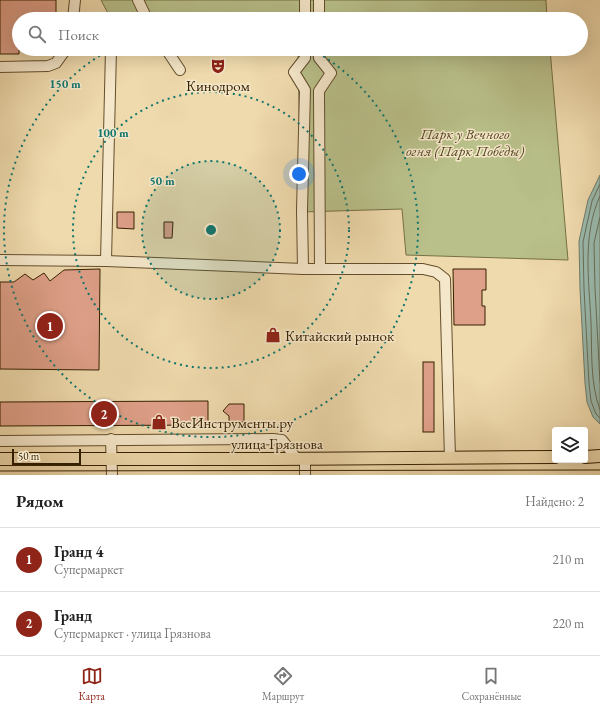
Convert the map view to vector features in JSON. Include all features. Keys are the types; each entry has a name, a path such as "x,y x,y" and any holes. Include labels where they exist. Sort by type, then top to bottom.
{"main road":[{"path":"588,456 600,456"},
{"name":"улица Грязнова","path":"0,458 301,459 552,457"}],"street":[{"path":"74,12 75,0"},
{"path":"138,0 144,12"},
{"path":"305,0 305,12"},
{"path":"319,0 319,12"},
{"path":"0,67 48,66 56,63 61,56"},
{"path":"106,261 111,56"},
{"path":"171,56 180,70"},
{"path":"303,56 294,72 305,90 302,210 303,269"},
{"path":"320,56 331,73 319,91 318,210 320,269"},
{"path":"305,90 319,91"},
{"path":"302,210 318,210"},
{"path":"0,260 106,261 303,269 424,269 436,272 445,279 450,458"},
{"path":"111,439 112,475"},
{"path":"0,441 111,439 282,440 301,459 305,475"}],"green space":[{"path":"101,0 546,0 547,12 107,12"},
{"name":"Парк у Вечного огня (Парк Победы)","path":"298,56 551,56 568,260 406,255 402,209 301,212"}],"water":[{"path":"600,175 600,424 593,417 587,402 580,289 579,241 588,200"}],"building":[{"path":"0,0 56,0 56,12 12,12 12,54 0,54"},
{"path":"117,212 134,212 134,229 117,228"},
{"path":"164,222 173,222 172,238 164,238"},
{"path":"100,269 99,370 0,369 0,282 14,282 25,274 33,280 44,273 50,281 64,270"},
{"path":"453,269 486,269 486,290 482,290 482,306 485,306 485,325 454,325"},
{"path":"423,362 434,362 434,432 423,432"},
{"path":"208,401 208,425 0,426 0,402"},
{"path":"229,404 244,404 244,422 229,422 229,416 223,411"}],"tram line":[{"path":"0,471 600,470"}],"place":[{"name":"Кинодром","path":"218,66"},
{"name":"Гранд 4","path":"50,326"},
{"name":"Китайский рынок","path":"273,335"},
{"name":"Гранд","path":"104,414"},
{"name":"ВсеИнструменты.ру","path":"159,422"}]}
